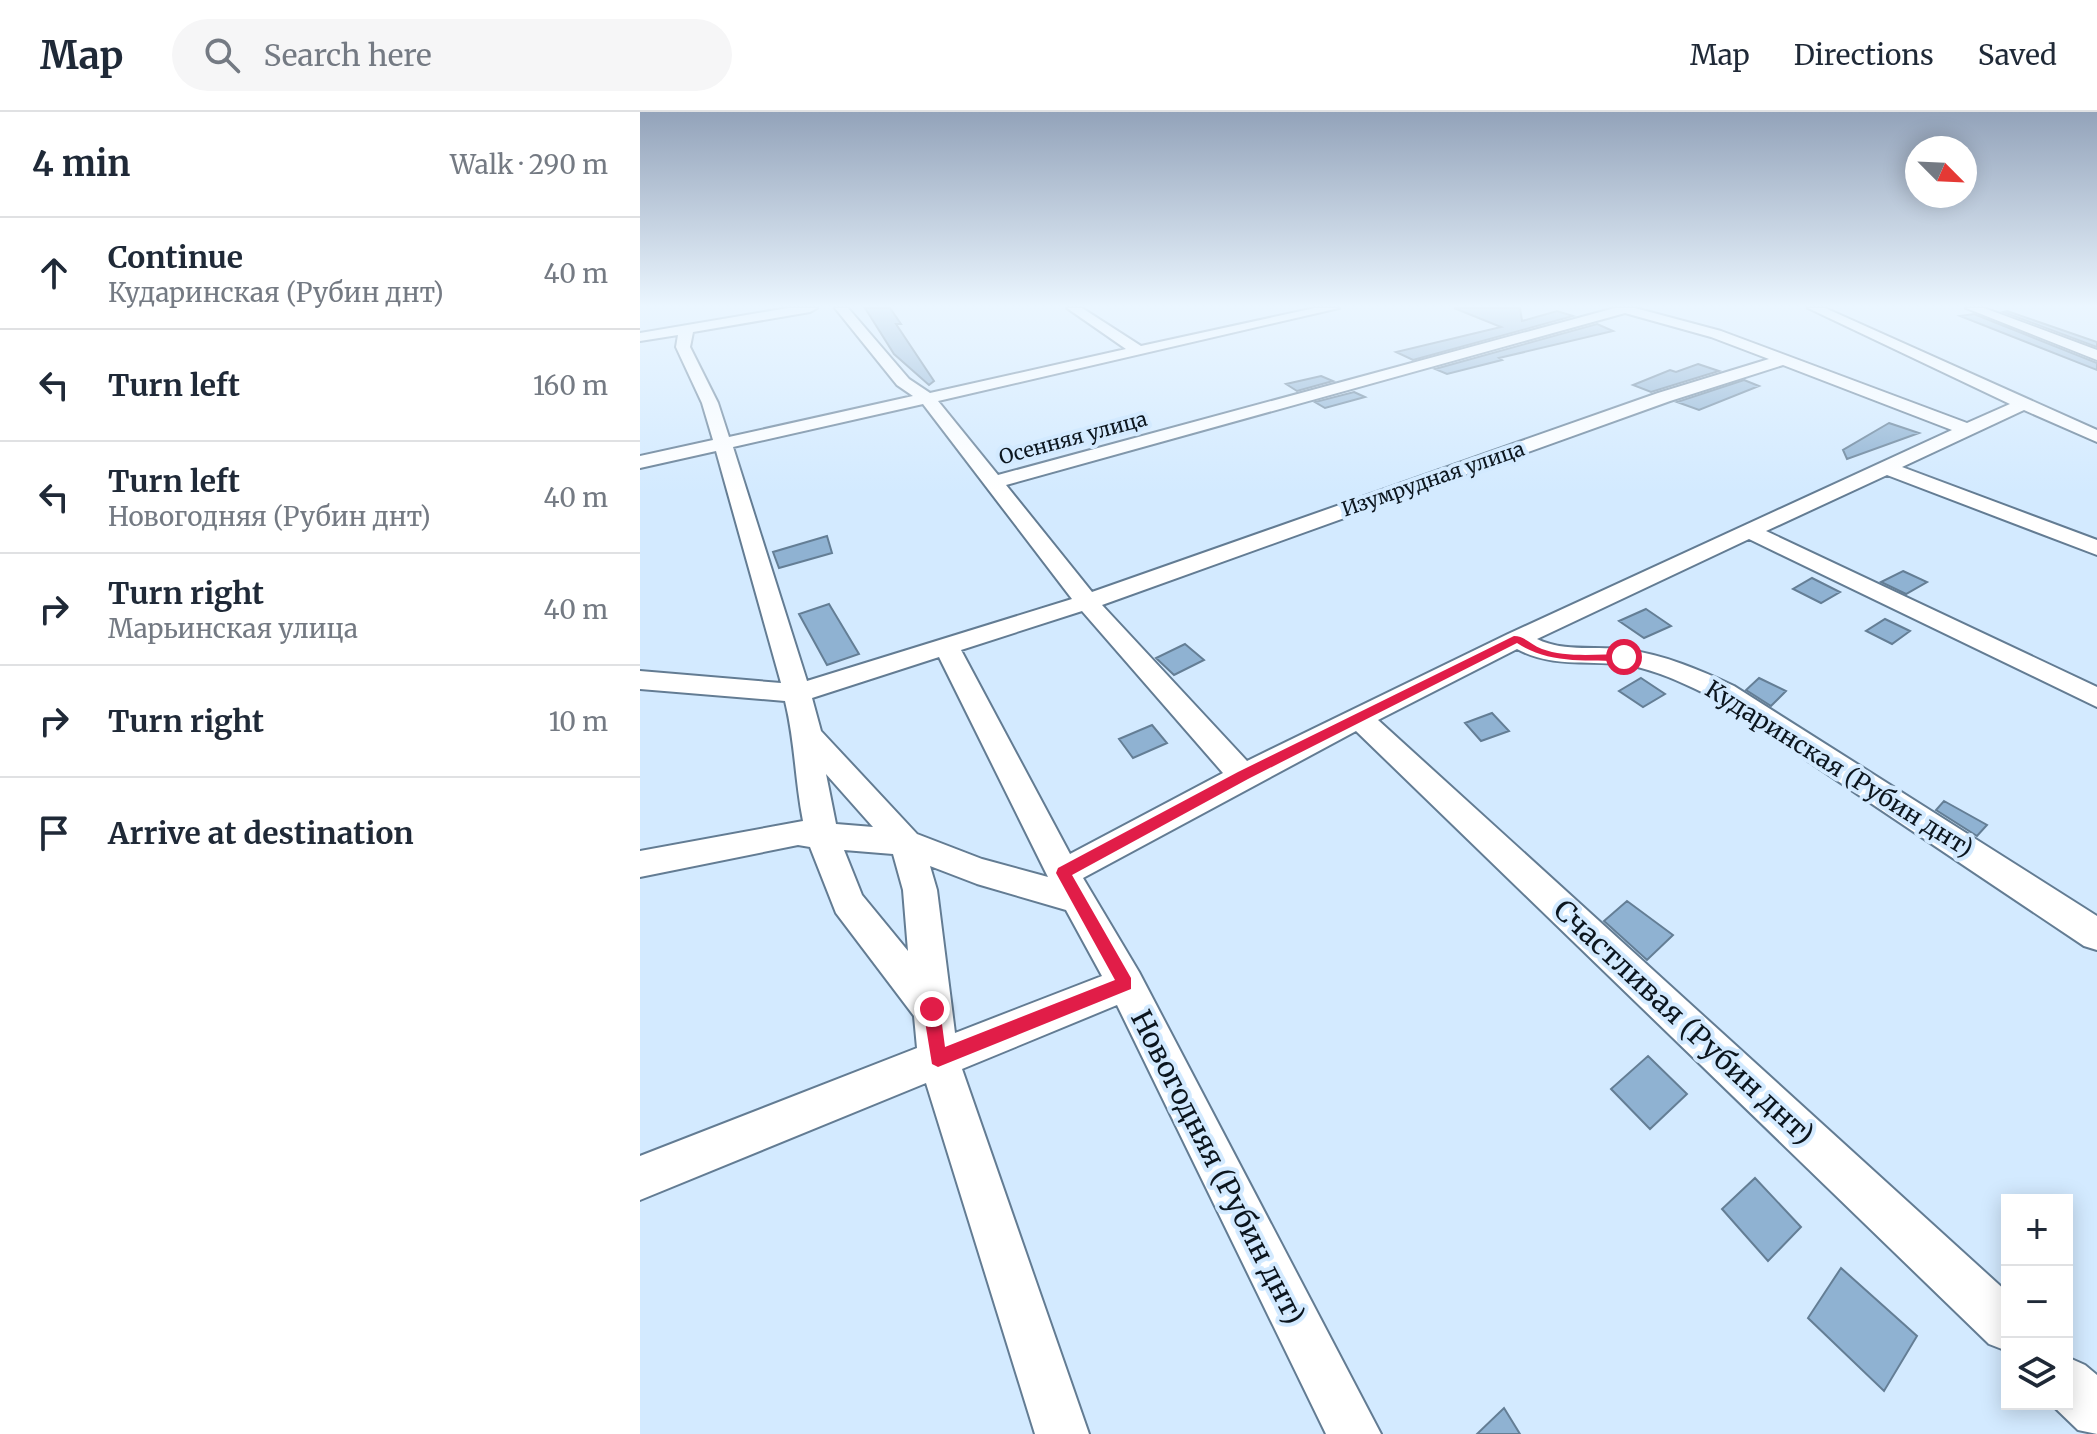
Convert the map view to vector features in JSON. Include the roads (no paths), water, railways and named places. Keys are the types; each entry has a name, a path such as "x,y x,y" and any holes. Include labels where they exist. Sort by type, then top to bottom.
{"street":[{"path":"694,370 710,403 775,613 808,735 812,789 822,834 848,903 932,1009"},
{"path":"893,370 903,382 928,399 1087,602 1243,776"},
{"path":"640,462 1056,370"},
{"name":"Осенняя улица","path":"995,482 1400,370"},
{"name":"Изумрудная улица","path":"797,693 1087,602 1664,397 1752,370"},
{"path":"1804,370 1968,430"},
{"path":"1951,370 2097,437"},
{"path":"640,864 798,833 822,834 906,843 977,871 1071,886 1243,776 1517,639 2023,404"},
{"path":"1884,467 2097,548"},
{"path":"1751,532 2097,698"},
{"name":"Кударинская (Рубин днт)","path":"1517,639 1539,652 1570,657 1624,657 1674,668 1724,692 2097,935"},
{"name":"Новогодняя (Рубин днт)","path":"946,646 1071,886 1126,984 1354,1434"},
{"path":"640,680 797,693"},
{"name":"Счастливая (Рубин днт)","path":"1360,719 2001,1320"},
{"path":"808,735 906,843 920,890 938,1058 1062,1434"},
{"path":"640,1178 1126,984"},
{"path":"2073,1389 2097,1411"}]}
